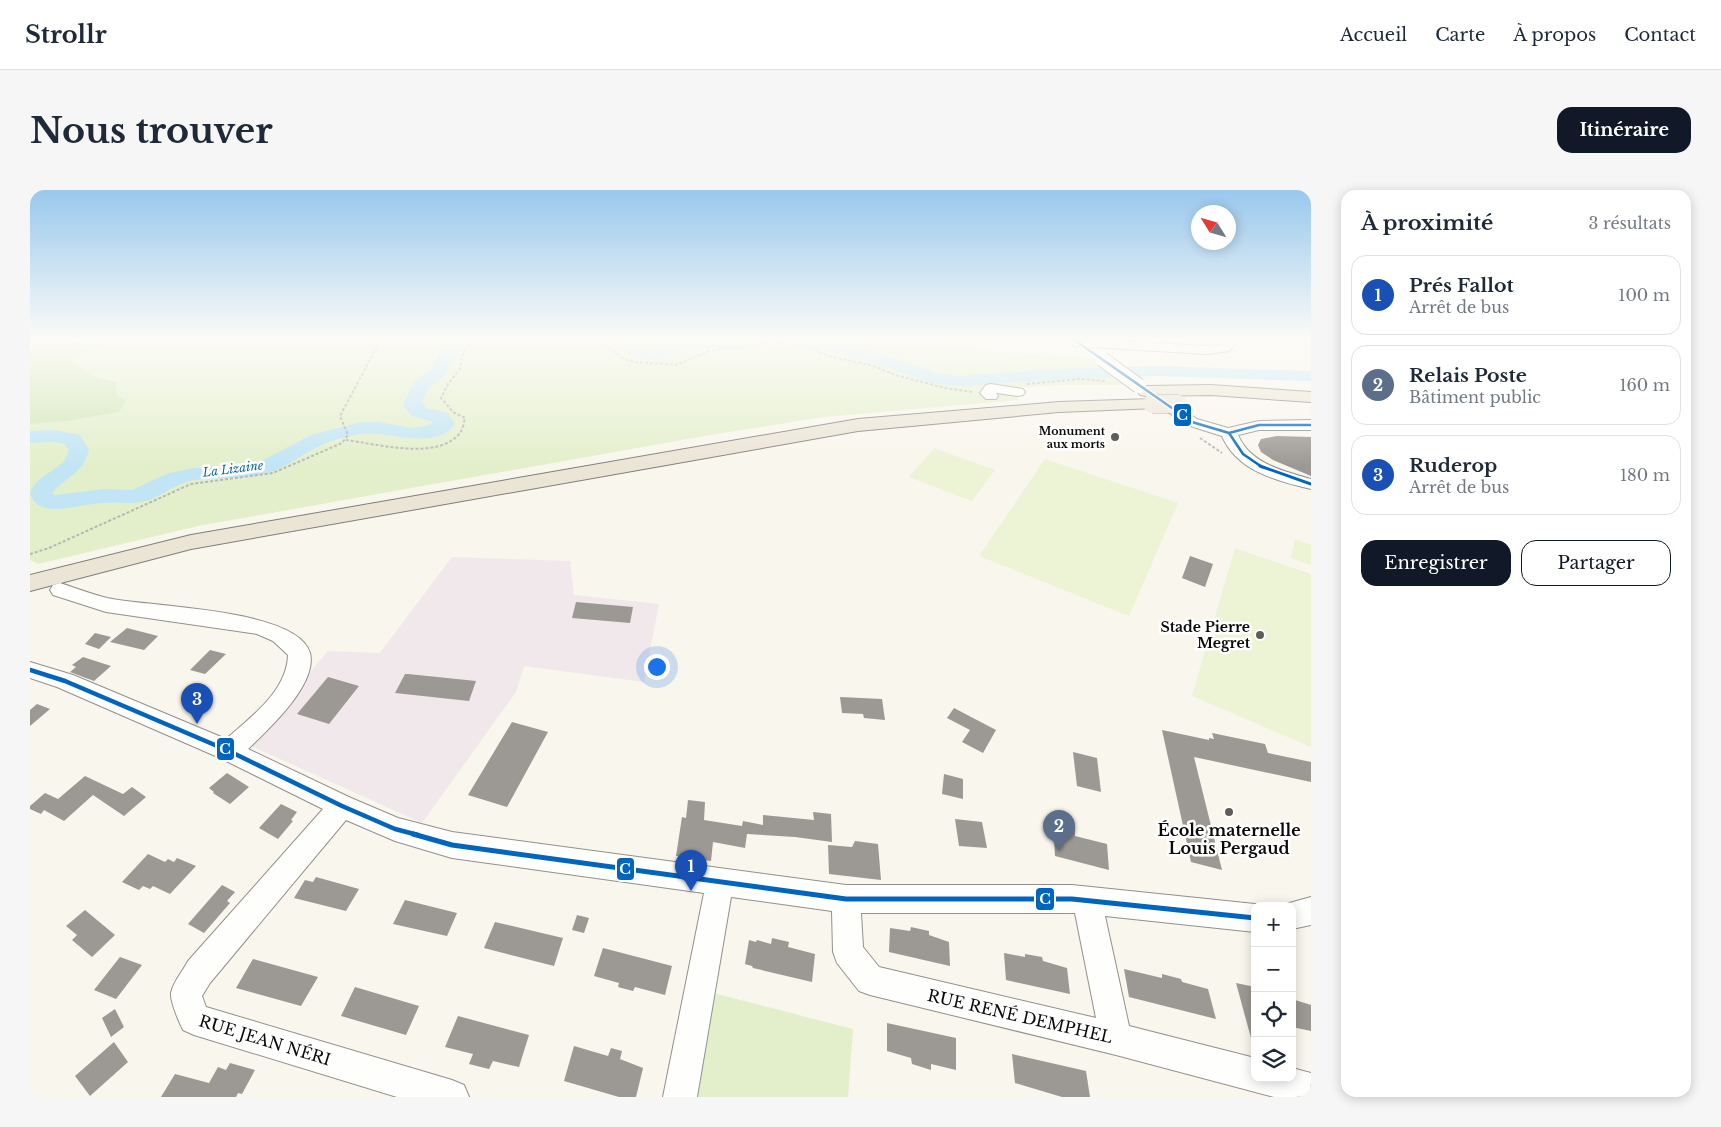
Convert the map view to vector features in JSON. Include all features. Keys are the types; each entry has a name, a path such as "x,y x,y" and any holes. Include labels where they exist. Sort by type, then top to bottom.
{"main road":[{"path":"30,583 191,542 858,424 1157,399 1211,390 1311,397"},
{"path":"1157,399 1311,407"}],"street":[{"path":"1133,381 1192,422 1229,433 1240,428 1259,425 1311,426"},
{"path":"989,395 991,388 1011,390"},
{"path":"1229,433 1231,443 1240,453 1260,467 1311,484"},
{"path":"60,590 106,605 257,626 276,632 290,641 299,653 298,671 289,690 257,725 229,751"},
{"path":"30,670 64,681 229,751 342,806 395,829 452,845 846,899 1088,900 1251,918"},
{"name":"RUE JEAN NÉRI","path":"342,806 199,972 186,994 194,1019 452,1097"},
{"path":"680,1097 720,882"},
{"name":"RUE RENÉ DEMPHEL","path":"846,899 848,952 870,980 1116,1039 1251,1075"},
{"path":"1088,900 1116,1039"},
{"path":"1296,913 1311,911"},
{"path":"1280,1082 1311,1090"}],"path":[{"path":"346,440 348,436 340,416 358,381"},
{"path":"30,554 49,548 191,484 273,473 299,463 346,440 403,448 427,449 445,445 461,432 465,418 453,412 441,398 450,381"},
{"path":"919,381 945,388 989,395"},
{"path":"1011,390 1011,386 1050,381"}],"shaded area":[{"path":"452,557 570,561 574,595 659,604 644,682 524,666 516,692 422,823 249,745 328,651 380,653"}],"green space":[{"path":"30,381 1121,381 1126,385 1059,385 1011,388 1019,400 824,417 710,435 198,526 38,564 30,560"},
{"path":"30,381 111,381 116,383 116,394 126,401 119,412 66,421 30,424"},
{"path":"934,448 995,470 972,501 909,477"},
{"path":"1045,459 1178,503 1129,616 979,556"},
{"path":"1295,539 1311,545 1311,565 1291,558"},
{"name":"Stade Pierre Megret","path":"1235,548 1311,574 1311,747 1192,696"},
{"path":"713,993 853,1029 848,1097 695,1097"}],"building":[{"path":"1277,436 1311,437 1311,476 1273,460 1261,452 1258,445 1261,439"},
{"path":"1190,556 1213,564 1205,587 1182,578"},
{"path":"576,602 633,607 630,623 572,618"},
{"path":"127,628 158,636 144,650 110,642"},
{"path":"95,633 111,637 99,649 85,644"},
{"path":"210,650 226,654 205,674 190,670"},
{"path":"83,657 111,666 94,681 70,672 76,667 72,665"},
{"path":"405,674 476,681 469,701 395,693"},
{"path":"328,677 359,686 329,724 297,714"},
{"path":"840,697 882,699 885,720 864,718 863,714 842,713"},
{"path":"37,704 50,709 30,726 30,710"},
{"path":"954,708 996,730 983,753 962,742 970,730 947,718"},
{"path":"512,722 548,732 507,807 468,795"},
{"path":"1162,730 1209,740 1209,738 1214,739 1212,733 1265,744 1268,753 1311,762 1311,782 1194,757 1222,870 1191,862"},
{"path":"1073,752 1097,758 1101,792 1077,786"},
{"path":"227,773 249,787 230,804 213,793 209,788"},
{"path":"944,774 963,779 963,799 942,794"},
{"path":"85,776 123,794 132,787 146,797 124,816 93,795 64,821 44,810 41,814 30,809 30,806 45,793 58,799"},
{"path":"688,800 705,802 704,820 742,826 743,821 763,825 763,815 814,820 813,812 831,814 832,842 795,837 747,834 745,848 713,842 711,861 676,856 682,817 686,818"},
{"path":"281,804 297,812 291,820 293,821 278,839 259,828"},
{"path":"955,819 982,822 987,848 959,846"},
{"path":"1053,820 1075,826 1075,836 1107,844 1109,870 1055,856"},
{"path":"855,841 878,844 881,880 829,874 828,845 852,847"},
{"path":"148,854 165,862 168,859 174,862 177,858 196,866 170,894 153,886 150,889 143,886 139,890 122,882"},
{"path":"316,877 359,889 346,911 294,898 305,880 313,882"},
{"path":"222,885 235,892 227,901 230,903 204,933 188,924"},
{"path":"405,900 457,913 447,936 393,924"},
{"path":"85,910 115,935 92,957 72,940 77,935 66,926"},
{"path":"577,915 589,918 584,933 572,930"},
{"path":"495,922 563,938 554,966 484,948"},
{"path":"911,927 929,931 929,935 949,942 950,966 889,952 890,928 910,931"},
{"path":"772,938 789,942 788,947 815,954 812,982 753,968 745,964 749,940 771,944"},
{"path":"603,948 672,966 665,995 635,987 633,991 618,987 619,983 594,976"},
{"path":"1004,953 1025,957 1025,954 1042,957 1043,961 1067,968 1070,994 1006,980"},
{"path":"120,957 142,965 116,999 94,990"},
{"path":"253,959 318,977 301,1006 236,988"},
{"path":"1124,969 1162,978 1162,974 1208,989 1216,1019 1129,997"},
{"path":"1236,983 1251,986 1251,1038"},
{"path":"355,987 419,1006 406,1035 341,1016"},
{"path":"1296,1000 1311,1005 1311,1031 1296,1028"},
{"path":"115,1009 124,1027 111,1037 102,1018"},
{"path":"458,1016 529,1035 519,1067 493,1061 489,1069 469,1064 473,1054 445,1047"},
{"path":"887,1023 956,1038 956,1070 931,1064 931,1070 912,1064 911,1058 887,1051"},
{"path":"114,1042 128,1062 90,1096 75,1076"},
{"path":"574,1046 608,1056 611,1048 622,1051 620,1059 643,1068 636,1097 619,1097 564,1081"},
{"path":"1012,1054 1086,1071 1090,1097 1062,1097 1015,1083"},
{"path":"230,1063 255,1070 242,1094 238,1093 236,1097 161,1097 175,1074 209,1083 218,1067 226,1070"}],"waterway":[{"name":"La Lizaine","path":"30,437 54,436 73,439 79,450 75,463 50,482 40,493 48,501 55,502 104,496 132,497 142,495 177,478 194,474 223,473 267,466 318,439 361,428 379,428 413,434 431,431 445,424 441,417 419,412 414,407 413,402 420,386 426,381"}],"transit line":[{"name":"C","path":"1134,381 1192,422 1229,433 1259,425 1311,425"},
{"name":"C","path":"1229,433 1235,445 1252,461 1274,472 1311,484"},
{"name":"C","path":"30,670 65,681 229,751 342,806 395,829 452,845 846,899 1072,899 1251,918"}],"place":[{"name":"Monument aux morts","path":"1115,437"},
{"name":"Stade Pierre Megret","path":"1260,635"},
{"name":"Ruderop","path":"197,724"},
{"name":"École maternelle Louis Pergaud","path":"1229,812"},
{"name":"Relais Poste","path":"1059,851"},
{"name":"Prés Fallot","path":"691,891"}]}
